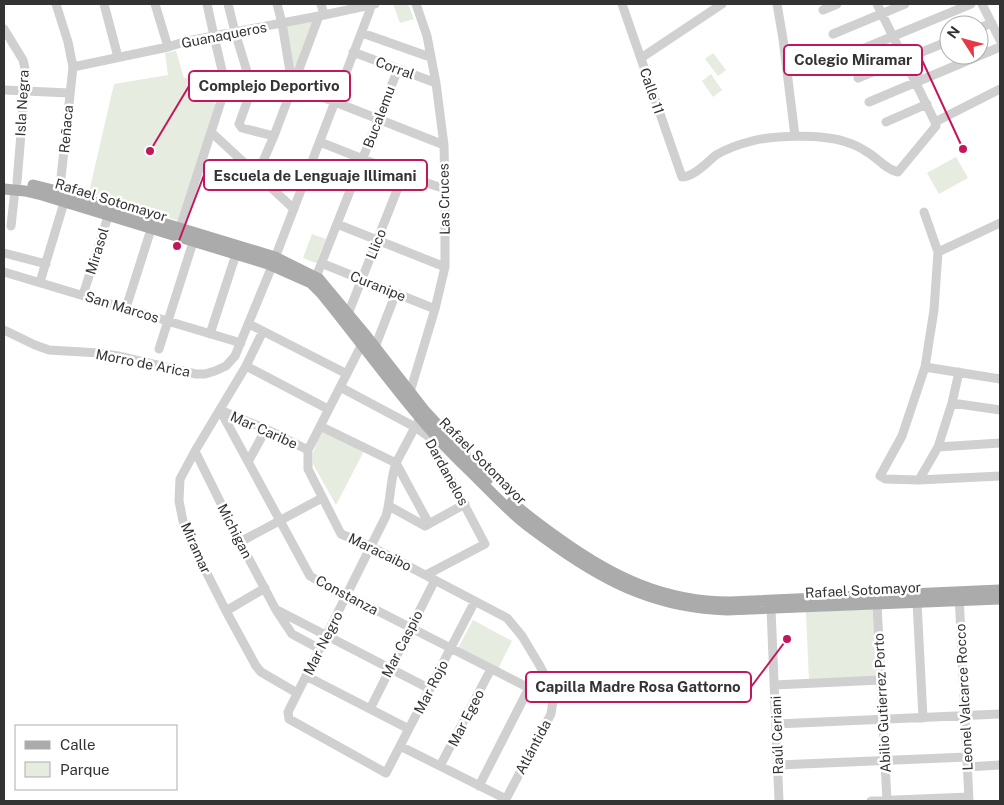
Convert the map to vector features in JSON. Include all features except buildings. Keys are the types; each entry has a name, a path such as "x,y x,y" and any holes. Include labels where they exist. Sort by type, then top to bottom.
{"main road":[{"name":"Rafael Sotomayor","path":"4,181 12,187 62,197 274,261 316,277 348,314 420,418 458,460 518,518 542,537 596,573 630,590 666,602 706,609 960,597 1000,599"},
{"name":"Rafael Sotomayor","path":"152,224 180,228 195,237"},
{"name":"Rafael Sotomayor","path":"274,261 314,285 410,392 420,418"},
{"name":"Rafael Sotomayor","path":"746,606 771,609 917,602 1000,590"}],"street":[{"name":"Reñaca","path":"40,282 62,209 60,187 72,67 68,42 56,4"},
{"path":"104,4 118,57"},
{"path":"154,4 168,46"},
{"path":"180,228 222,98 224,79 207,4"},
{"path":"228,4 252,88 239,124 242,128 274,136"},
{"path":"277,4 292,85"},
{"path":"257,175 321,16 321,4"},
{"name":"Guanaqueros","path":"72,67 187,41 321,16 372,4"},
{"name":"Morro de Arica","path":"4,330 49,350 118,356 196,374 205,374 226,366 235,356 249,324 372,4"},
{"name":"Las Cruces","path":"410,392 435,310 445,267 444,145 436,83 427,36 416,4"},
{"name":"Calle 11","path":"622,4 682,177 688,177 718,154 731,148 753,141 795,136"},
{"path":"641,58 722,4"},
{"path":"777,4 795,136 832,138 847,142 868,152 891,171 898,172 936,126 877,4"},
{"path":"822,10 837,4"},
{"path":"833,34 905,4"},
{"path":"843,57 971,4"},
{"path":"982,4 1000,40"},
{"name":"Isla Negra","path":"4,29 23,60 26,73 12,187 11,226"},
{"path":"362,33 430,57"},
{"path":"858,78 939,45"},
{"path":"869,102 1000,47"},
{"name":"Corral","path":"353,52 436,83"},
{"name":"Bucalemu","path":"316,277 398,69"},
{"path":"206,76 222,98"},
{"path":"252,88 292,85 444,145"},
{"path":"935,122 1000,89"},
{"path":"4,90 69,93"},
{"path":"886,122 927,104"},
{"path":"210,132 294,210"},
{"path":"320,142 403,175 445,189"},
{"name":"Llico","path":"348,314 403,175"},
{"name":"Mirasol","path":"83,295 109,211"},
{"path":"924,212 938,252 934,310 925,367 902,436 880,476 885,479 919,480 1000,476"},
{"path":"938,252 1000,223"},
{"path":"126,308 152,224"},
{"path":"337,224 445,267"},
{"path":"159,349 195,237"},
{"path":"210,334 238,250"},
{"path":"4,254 46,264"},
{"name":"Curanipe","path":"321,263 435,310"},
{"name":"San Marcos","path":"4,272 241,343"},
{"path":"308,450 347,374 368,344 396,293"},
{"path":"249,324 347,374"},
{"name":"Miramar","path":"263,332 246,366 180,479 179,501 183,521 190,540 256,666 261,672 297,693"},
{"path":"246,366 328,410"},
{"path":"925,367 1000,379"},
{"path":"919,480 938,447 952,403 959,372"},
{"name":"Dardanelos","path":"340,387 420,418 485,544 426,575"},
{"path":"952,403 1000,410"},
{"name":"Mar Caribe","path":"220,410 266,429 308,450"},
{"name":"Constanza","path":"220,410 310,576 529,688 554,694"},
{"name":"Mar Negro","path":"386,773 289,719 288,712 386,516 396,463 420,418"},
{"path":"320,426 396,463 429,524"},
{"path":"248,462 266,429"},
{"path":"938,447 1000,443"},
{"name":"Maracaibo","path":"308,450 308,469 341,534 370,546 507,618 522,636 554,694"},
{"name":"Michigan","path":"195,451 276,610 292,634 320,649"},
{"path":"240,542 322,498"},
{"path":"389,506 424,526 464,504"},
{"name":"Mar Caspio","path":"370,709 435,580"},
{"path":"226,611 265,588"},
{"name":"Leonel Valcarce Rocco","path":"960,597 969,799"},
{"name":"Mar Rojo","path":"386,773 475,601"},
{"path":"917,602 923,718"},
{"name":"Abilio Gutierrez Porto","path":"878,604 887,801"},
{"name":"Raúl Ceriani","path":"771,609 779,801"},
{"path":"276,610 430,689"},
{"name":"Mar Egeo","path":"440,766 491,669"},
{"path":"306,676 409,729"},
{"path":"774,685 881,680"},
{"path":"400,746 479,786 529,688"},
{"name":"Atlántida","path":"479,786 506,799 551,714 554,694"},
{"path":"776,724 1000,714"},
{"path":"778,765 967,757"},
{"path":"967,767 1000,766"},
{"path":"871,801 969,799"}],"green space":[{"path":"393,4 408,4 414,19 400,23"},
{"path":"315,20 293,75 285,25"},
{"path":"176,51 184,78 201,77 215,105 179,221 89,192 114,84 168,75 165,53"},
{"path":"713,53 726,70 718,76 705,59"},
{"path":"711,74 722,90 713,97 702,81"},
{"path":"956,157 968,178 939,194 927,173"},
{"path":"312,234 326,239 316,263 303,258"},
{"path":"321,430 364,451 336,505 313,464 313,453"},
{"path":"875,609 878,678 809,681 806,612"},
{"path":"473,620 512,641 498,669 458,648"}],"place":[{"name":"Colegio Miramar","path":"963,149"},
{"name":"Complejo Deportivo","path":"150,151"},
{"name":"Escuela de Lenguaje Illimani","path":"177,246"},
{"name":"Capilla Madre Rosa Gattorno","path":"787,639"}]}
